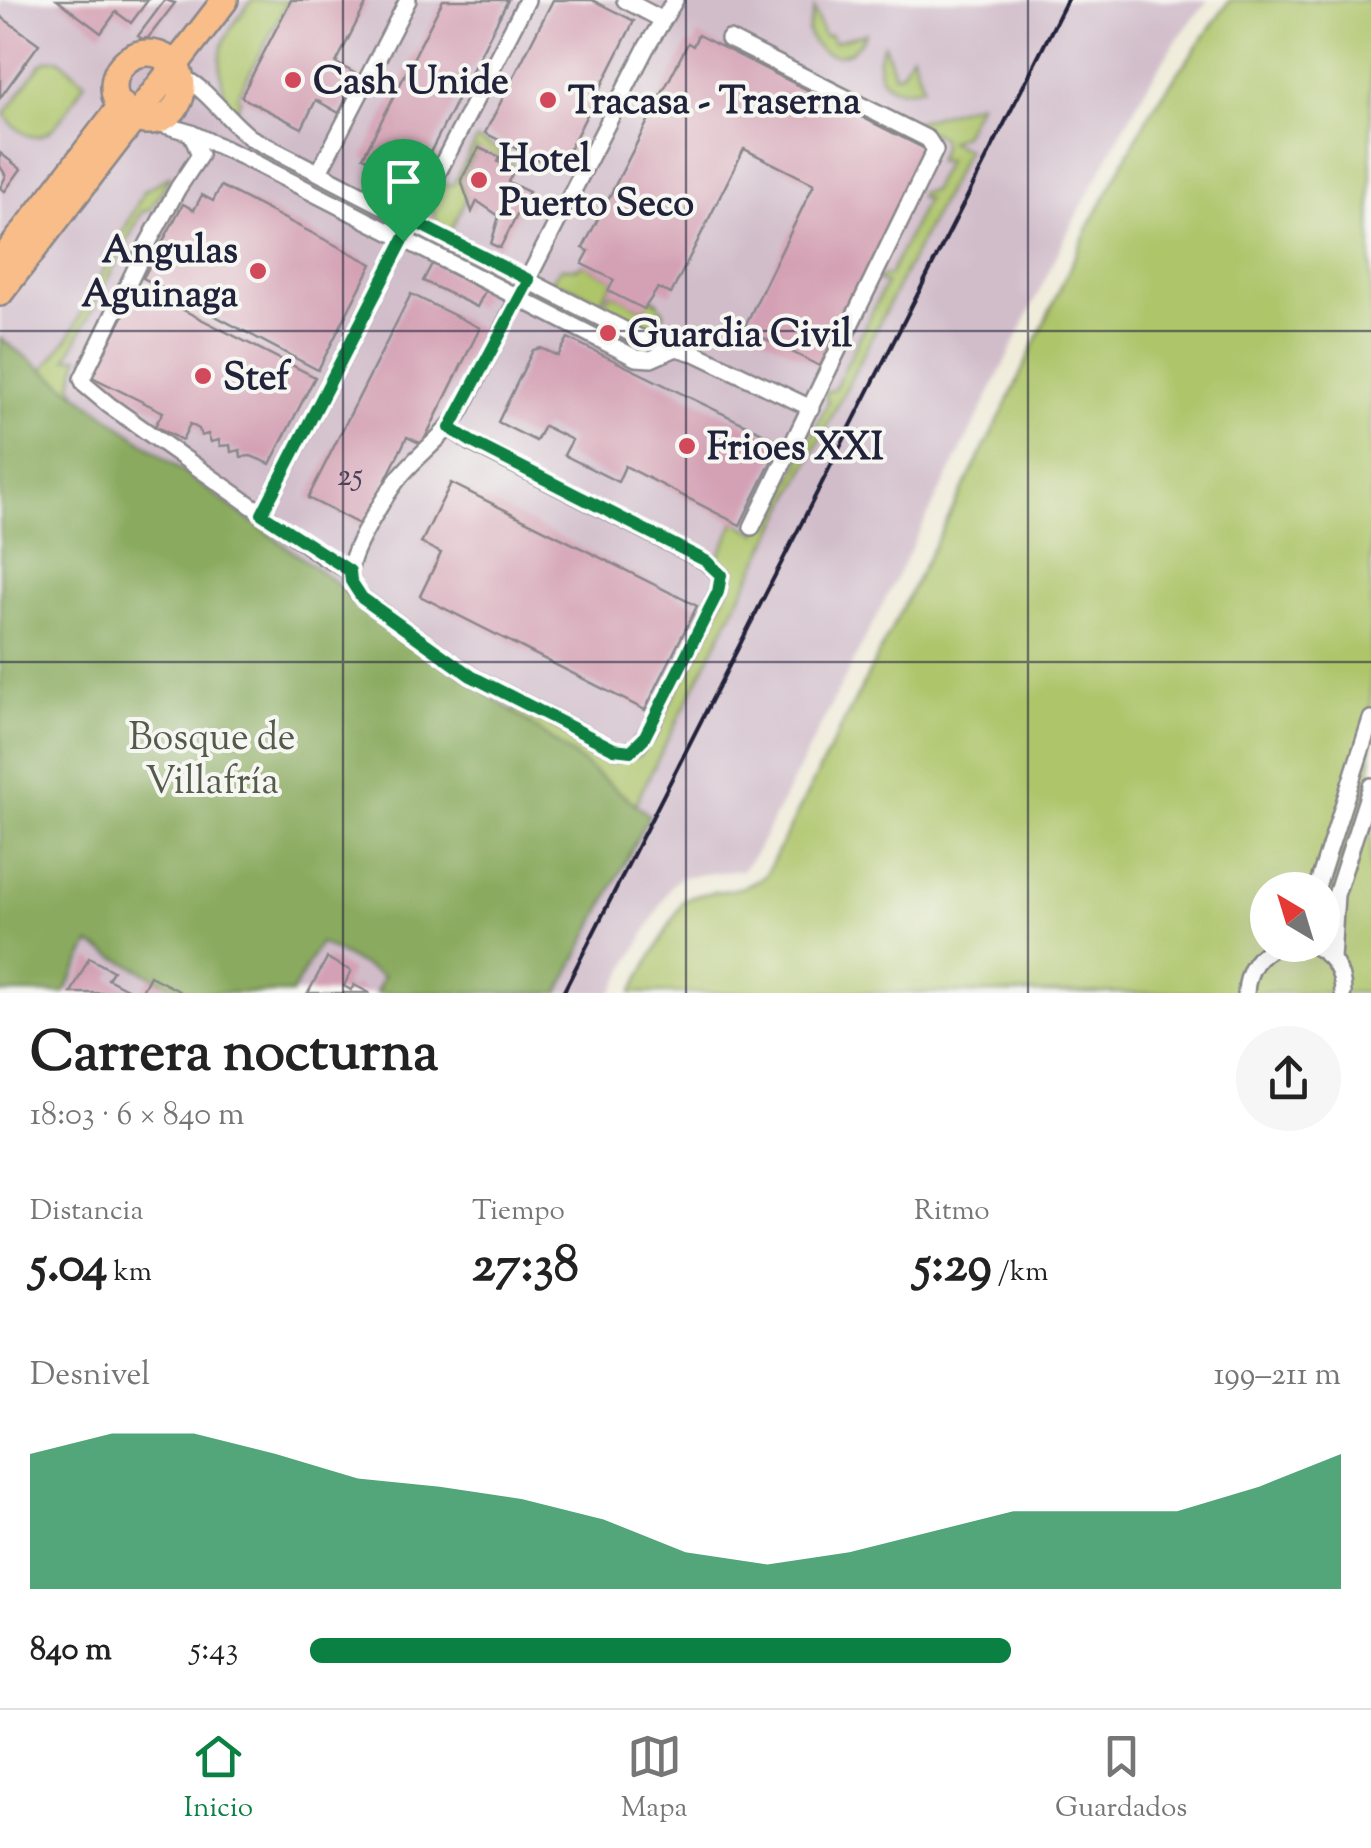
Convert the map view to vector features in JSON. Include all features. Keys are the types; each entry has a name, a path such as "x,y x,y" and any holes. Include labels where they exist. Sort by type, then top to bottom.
{"highway":[{"path":"0,264 136,115 165,116 178,103 172,66 204,0"},
{"path":"0,293 225,0"}],"street":[{"path":"319,172 408,0"},
{"path":"262,514 527,0"},
{"path":"625,0 663,20"},
{"path":"450,428 706,561 721,575 718,592 644,738 631,751 614,749 471,676 362,598 351,581 350,571 361,543 399,478 450,428 675,0"},
{"path":"729,39 928,139 934,147 934,154 752,527"},
{"path":"172,66 251,138 638,337 697,354 811,408"},
{"path":"136,115 191,134 636,358 651,359 674,349"},
{"path":"191,134 200,155 148,244 82,379 93,394 350,571"},
{"path":"1322,872 1371,719"},
{"path":"1340,883 1371,786"},
{"path":"1243,991 1256,962"},
{"path":"1334,962 1344,993"}],"shaded area":[{"path":"0,0 1208,0 1144,91 1074,220 757,851 742,870 680,877 671,886 612,993 0,993"}],"green space":[{"path":"252,0 288,1 237,97 241,100 234,112 224,91 221,52 229,32"},
{"path":"1230,0 1371,0 1371,993 631,993 683,901 747,886 766,874 1008,401 1088,228 1151,111"},
{"path":"814,9 824,36 831,35 833,42 866,33 853,49 828,54 820,50 808,32"},
{"path":"884,44 894,74 901,73 912,54 923,87 901,89 885,82 878,66"},
{"path":"59,59 85,82 51,130 32,136 22,132 5,114 40,65"},
{"path":"979,103 963,135 949,141 967,150 635,804 513,713 516,708 620,759 637,756 650,742 728,588 728,575 718,558 735,522 757,533 772,504 779,504 828,402 824,392 834,390 886,283 878,281 881,276 889,276 927,198 919,198 921,192 931,191 947,160 937,162 941,137 912,123"},
{"path":"477,139 511,156 513,165 511,169 498,162 499,157 477,149 461,180 467,197 449,234 436,221 432,205 442,185 453,185"},
{"path":"171,175 151,209 142,212 67,359 79,357 72,384 78,395 43,370 69,337 144,191"},
{"path":"582,264 614,280 600,302 568,285 550,282 561,268 579,268"},
{"path":"612,293 644,309 650,298 658,302 664,313 660,324 644,332 604,313 602,305"},
{"name":"Bosque de Villafría","path":"0,338 649,815 559,993 376,993 383,976 320,943 292,993 184,993 90,944 64,993 0,993"}],"building":[{"path":"57,0 148,0 131,23 116,12 101,33"},
{"path":"165,0 175,3 148,38 142,39 138,36"},
{"path":"291,0 368,0 336,63 358,75 339,113 316,100 302,128 241,97"},
{"path":"443,0 508,0 415,182 363,157"},
{"name":"Tracasa - Traserna","path":"553,0 592,0 634,21 559,170 485,133"},
{"path":"0,16 39,44 0,98"},
{"path":"698,35 927,150 820,366 744,328 814,184 744,149 671,294 658,288 644,309 608,291 614,280 582,264 589,251 583,248 688,43 693,46"},
{"path":"479,148 500,157 498,162 514,170 508,182 529,192 500,248 491,244 499,216 477,201 472,212 461,180"},
{"path":"0,153 21,169 5,191 0,188 6,176 0,166"},
{"name":"Angulas Aguinaga","path":"221,186 372,264 318,370 143,278 183,204 194,210 202,195 213,201"},
{"path":"432,264 485,291 477,307 423,281"},
{"name":"Stef","path":"138,287 315,377 270,464 251,456 241,457 240,450 231,452 230,445 220,446 219,440 211,442 208,434 201,436 199,429 190,424 182,440 155,426 163,412 92,377"},
{"path":"411,294 480,328 422,444 407,437 363,526 308,498"},
{"path":"568,338 781,442 740,525 625,466 618,482 564,455 572,440 544,426 536,441 498,422 533,350 541,348 558,356"},
{"path":"451,483 697,606 645,710 420,596 441,553 421,543"},
{"path":"89,958 113,971 108,979 135,993 71,993"},
{"path":"327,958 351,971 344,986 351,990 354,985 370,993 308,993"},
{"path":"150,976 183,993 141,993"}],"railway":[{"path":"563,993 1067,0"}],"place":[{"name":"Cash Unide","path":"293,80"},
{"name":"Tracasa - Traserna","path":"548,100"},
{"name":"Hotel Puerto Seco","path":"479,180"},
{"name":"Angulas Aguinaga","path":"258,271"},
{"name":"Guardia Civil","path":"608,333"},
{"name":"Stef","path":"203,376"},
{"name":"Frioes XXI","path":"687,446"}],"route":[{"path":"413,221 529,280 450,428 706,561 721,575 718,592 649,729 639,746 631,751 614,749 471,676 362,598 354,588 350,571 336,566 262,514 403,241 413,221"}]}
